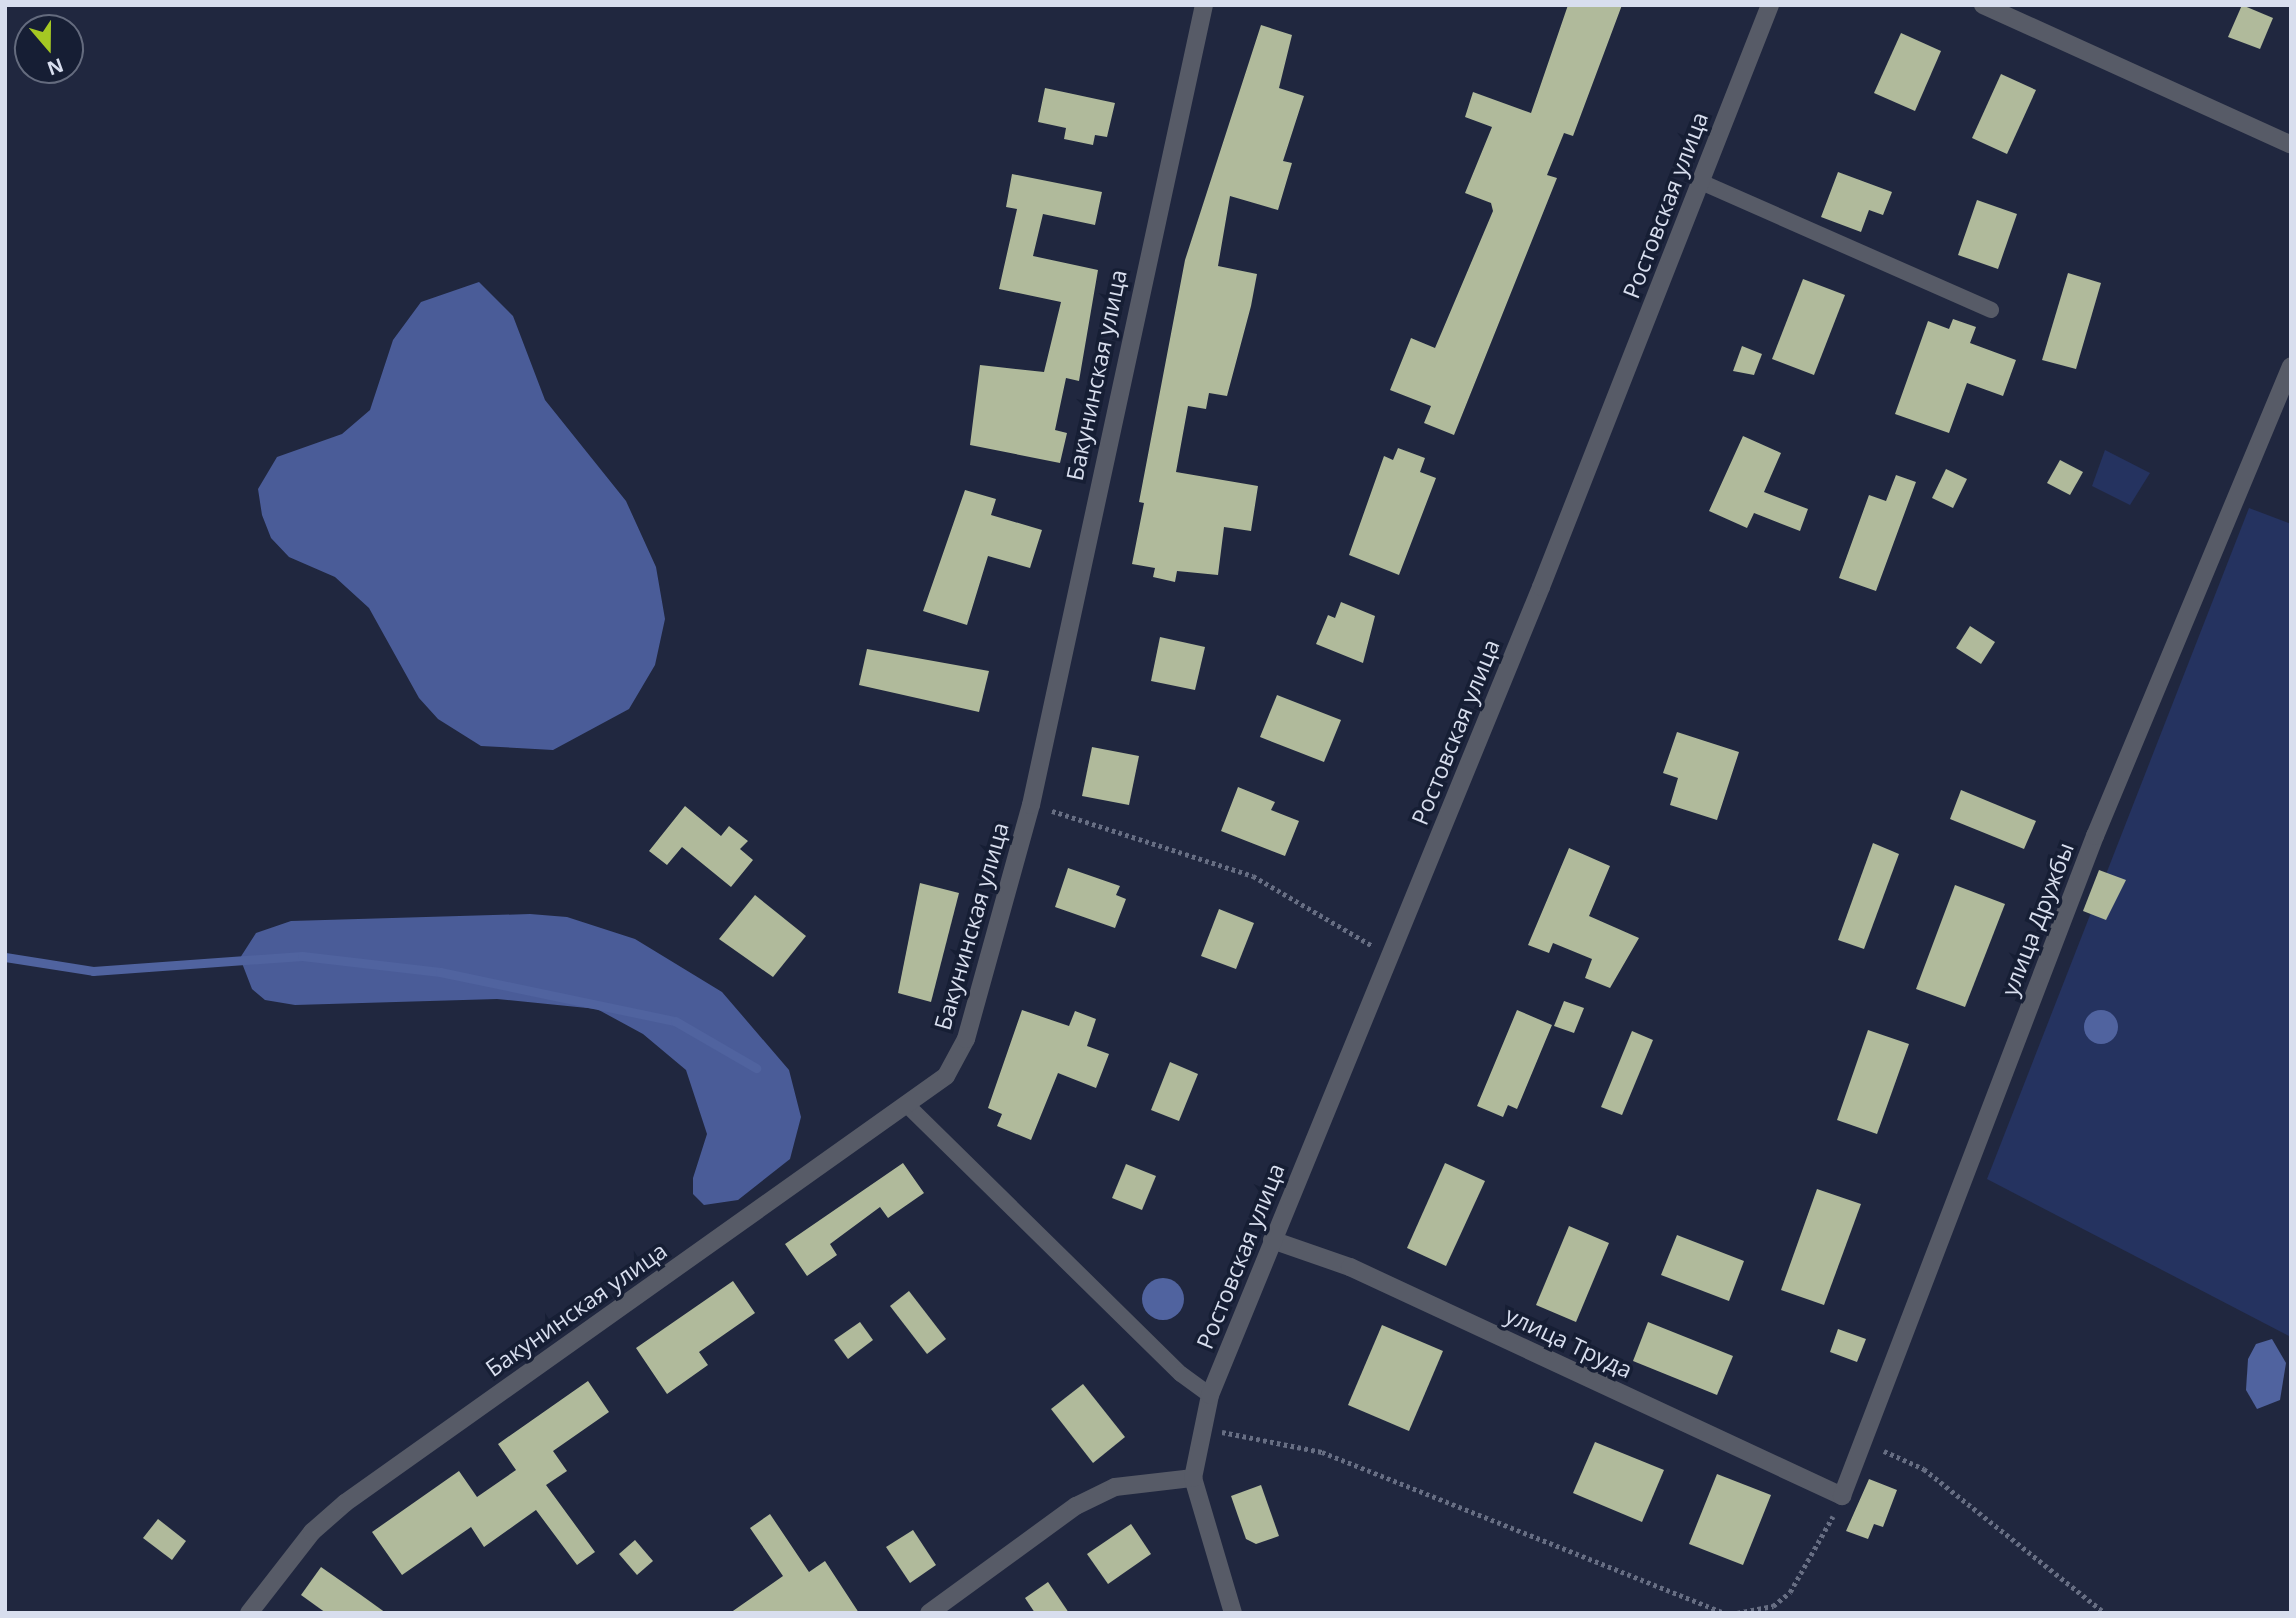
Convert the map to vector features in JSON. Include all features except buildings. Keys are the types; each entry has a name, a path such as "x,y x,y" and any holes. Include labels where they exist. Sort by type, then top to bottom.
{"street":[{"name":"Бакунинская улица","path":"249,1613 285,1563 345,1503 946,1076 965,1039 1031,805 1204,5"},
{"name":"Ростовская улица","path":"1194,1478 1210,1395 1389,957 1770,5"},
{"path":"1983,5 2291,145"},
{"name":"улица Дружбы","path":"1842,1496 2100,824 2291,366"},
{"name":"улица Труда","path":"1272,1240 1350,1267 1842,1496"},
{"path":"929,1613 1076,1506 1115,1487 1194,1478 1233,1613"}],"lane":[{"path":"1701,182 1991,310"},
{"path":"906,1104 1181,1374 1210,1395"}],"path":[{"path":"1031,805 1253,876 1389,957"},
{"path":"1203,1429 1322,1452 1724,1613"},
{"path":"1863,1441 1924,1469 2105,1613"},
{"path":"1737,1613 1773,1605 1790,1592 1842,1496"}],"shaded area":[{"path":"479,282 513,316 545,400 626,501 656,567 665,619 655,665 629,709 553,750 481,746 438,719 419,698 369,608 335,577 289,557 271,538 262,515 258,489 277,457 342,434 370,410 393,340 421,302"},
{"path":"2105,450 2150,473 2130,505 2092,486"},
{"path":"2249,508 2291,524 2291,1337 1987,1179"},
{"path":"530,914 567,917 635,939 722,992 789,1070 801,1117 790,1159 738,1200 704,1205 693,1194 693,1178 707,1134 686,1070 643,1034 597,1009 497,999 295,1005 265,1000 252,989 240,958 256,933 291,921"},
{"path":"2101,1010 2113,1015 2118,1027 2113,1039 2101,1044 2089,1039 2084,1027 2089,1015"},
{"path":"1163,1278 1178,1284 1184,1299 1178,1314 1163,1320 1148,1314 1142,1299 1148,1284"},
{"path":"2272,1339 2286,1363 2280,1400 2257,1409 2246,1390 2248,1359 2256,1344"}],"waterway":[{"path":"5,957 93,971 302,956 440,972 675,1021 756,1068"}]}
